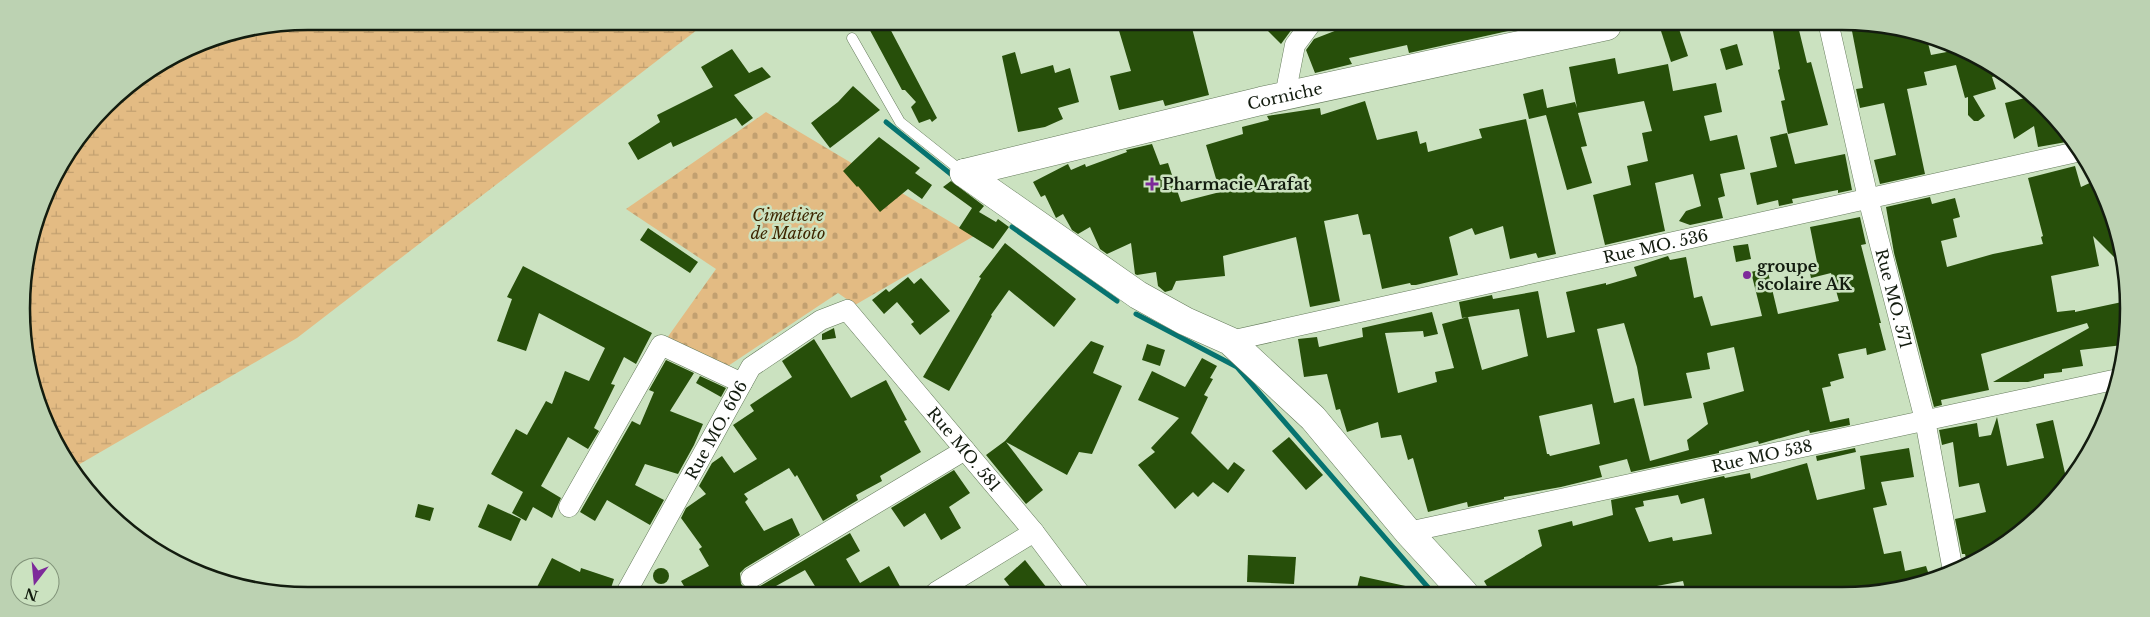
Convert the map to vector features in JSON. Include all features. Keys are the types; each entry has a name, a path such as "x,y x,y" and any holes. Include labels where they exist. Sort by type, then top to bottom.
{"street":[{"path":"1285,96 1295,45 1306,30"},
{"name":"Corniche","path":"964,173 1285,96 1589,30"},
{"name":"Rue MO. 571","path":"1830,30 1868,198 1925,420 1952,564"},
{"name":"Rue MO. 536","path":"1230,341 2072,153"},
{"path":"964,173 1138,295 1230,341 1313,418 1452,585"},
{"name":"Rue MO. 606","path":"629,587 751,367 820,320 847,310"},
{"name":"Rue MO. 581","path":"847,310 1034,532 1075,587"},
{"path":"569,507 661,345 742,382"},
{"name":"Rue MO 538","path":"1408,532 2111,380"},
{"path":"751,578 965,450"},
{"path":"944,587 1034,532"}],"lane":[{"path":"852,38 900,122 964,173"}],"green space":[{"path":"308,30 697,30 297,338 78,465 67,448 51,415 39,381 32,345 30,308 35,254 51,202 67,169 99,125 139,88 169,67 202,51 236,39 272,32"},
{"name":"Cimetière de Matoto","path":"766,112 974,236 855,305 838,293 728,366 667,338 716,269 626,209"}],"building":[{"path":"870,30 891,30 937,118 932,122 930,119 919,123 911,107 916,102 905,90 902,90"},
{"path":"1119,30 1193,30 1209,95 1165,106 1163,100 1119,110 1110,76 1131,71"},
{"path":"1269,30 1291,30 1281,44"},
{"path":"1337,30 1512,30 1409,53 1407,45 1349,58 1352,64 1315,73 1306,50 1314,39"},
{"path":"1679,30 1688,56 1671,62 1661,31"},
{"path":"1773,30 1799,30 1807,63 1811,62 1828,125 1788,134 1781,101 1785,100 1778,70 1780,69"},
{"path":"1852,31 1878,32 1914,39 1928,44 1931,55 1949,52 1981,67 1995,76 1992,77 1996,89 1973,96 1985,116 1978,121 1974,121 1968,115 1968,97 1965,98 1956,65 1924,72 1927,85 1907,89 1925,174 1880,184 1874,160 1896,155 1884,103 1860,108 1856,89 1863,88"},
{"path":"1737,44 1743,65 1726,70 1720,49"},
{"path":"732,49 749,73 762,67 771,77 734,95 753,118 742,126 736,118 673,147 671,142 638,160 628,143 660,122 657,115 713,87 701,67"},
{"path":"1015,52 1021,74 1053,65 1055,73 1070,68 1079,102 1058,108 1063,119 1045,127 1018,132 1002,56"},
{"path":"1615,58 1618,74 1668,64 1673,91 1716,83 1722,112 1704,116 1710,141 1737,135 1745,169 1720,174 1725,196 1718,198 1723,218 1690,225 1679,221 1686,211 1701,206 1693,174 1655,183 1665,231 1605,245 1593,195 1631,185 1627,166 1648,161 1642,133 1652,131 1644,101 1578,113 1587,146 1581,147 1592,183 1567,190 1546,115 1529,119 1523,94 1543,89 1547,108 1575,102 1577,108 1569,67"},
{"path":"853,86 880,110 830,148 811,123 838,102"},
{"path":"2024,98 2051,125 2064,142 2038,147 2034,126 2014,139 2005,103"},
{"path":"1365,101 1377,140 1417,131 1420,144 1426,142 1428,152 1482,138 1479,129 1526,119 1556,254 1538,258 1536,253 1510,259 1503,226 1475,235 1472,228 1449,237 1458,275 1416,285 1411,285 1410,283 1382,289 1370,234 1363,235 1358,214 1324,221 1340,301 1310,307 1296,237 1223,256 1225,276 1176,281 1172,290 1165,292 1158,286 1156,272 1135,274 1131,243 1107,254 1100,249 1090,227 1078,234 1072,230 1063,214 1056,218 1045,195 1041,197 1033,182 1068,164 1071,170 1085,164 1086,167 1127,152 1126,150 1152,144 1160,165 1168,163 1181,202 1220,192 1206,145 1243,134 1242,127 1269,120 1267,116 1320,108 1321,115"},
{"path":"1787,133 1795,164 1845,154 1852,190 1838,193 1838,190 1792,199 1793,203 1779,206 1778,200 1757,205 1750,173 1777,167 1770,137"},
{"path":"879,137 920,168 915,173 932,185 922,199 908,189 880,212 843,171"},
{"path":"2075,166 2081,187 2090,183 2111,236 2116,259 2093,236 2099,266 2051,276 2057,312 2075,310 2075,312 2120,302 2118,346 2080,350 2083,366 2062,369 2062,372 2044,374 2044,378 2028,382 1993,382 2089,328 2087,323 1981,354 1989,390 1941,400 1942,405 1934,407 1894,253 1886,207 1930,197 1932,204 1955,198 1960,217 1953,219 1957,237 1941,241 1947,267 1993,254 2043,244 2041,237 2043,236 2028,178"},
{"path":"951,181 984,206 979,212 996,222 998,219 1009,227 993,249 959,228 972,208 943,187"},
{"path":"1860,217 1866,244 1861,245 1886,350 1867,355 1866,348 1838,354 1844,378 1830,382 1831,386 1822,388 1830,422 1849,418 1850,425 1810,433 1809,430 1759,444 1758,441 1719,451 1719,453 1631,472 1627,459 1599,466 1602,477 1561,487 1504,497 1504,499 1468,507 1467,502 1428,512 1413,458 1408,460 1401,435 1381,438 1378,422 1347,432 1340,409 1336,410 1327,374 1304,377 1298,339 1317,337 1319,347 1363,337 1362,328 1432,312 1438,334 1424,337 1423,331 1385,333 1398,393 1437,382 1435,372 1454,368 1442,324 1468,317 1462,318 1459,302 1492,295 1493,299 1538,291 1547,338 1575,332 1566,292 1606,283 1606,285 1637,276 1634,267 1668,256 1670,260 1686,257 1694,298 1702,296 1711,326 1762,316 1751,272 1767,268 1778,314 1839,301 1831,273 1811,278 1808,264 1817,262 1810,227","holes":["1519,309 1528,356 1482,370 1468,317","1624,323 1637,367 1644,406 1692,398 1686,373 1710,369 1707,353 1734,347 1744,391 1703,403 1708,424 1687,440 1689,450 1650,461 1634,398 1614,403 1597,329","1592,404 1600,444 1550,456 1547,454 1539,416"]},
{"path":"648,228 698,262 690,273 640,240"},
{"path":"1005,243 1076,299 1054,327 1009,290 991,315 949,391 923,377 981,278 979,277"},
{"path":"1748,244 1751,259 1736,262 1733,246"},
{"path":"523,266 652,333 636,364 624,357 611,384 615,385 594,428 599,431 588,449 568,437 541,486 561,498 552,518 533,507 526,521 512,513 523,492 491,474 516,429 527,435 546,401 552,404 565,371 589,381 605,348 539,313 526,351 497,341 512,299 507,297"},
{"path":"908,277 914,284 921,278 950,311 920,335 911,324 914,322 897,302 884,314 872,300 886,289 889,292"},
{"path":"834,328 836,338 822,340 822,334"},
{"path":"814,339 851,398 886,380 907,420 904,421 921,452 880,476 882,481 856,495 858,500 823,521 797,475 795,477 789,468 744,494 748,499 745,502 764,531 792,518 800,535 745,568 740,573 741,584 744,587 685,587 681,581 709,566 699,549 702,547 681,518 686,508 706,494 699,486 712,463 722,456 734,473 757,459 733,425 754,411 750,405 792,377 782,361"},
{"path":"1091,341 1104,346 1093,373 1122,386 1092,454 1079,452 1067,475 1006,442 1043,490 1026,504 986,455 1005,441"},
{"path":"1147,344 1165,350 1160,366 1142,360"},
{"path":"1202,358 1217,366 1210,378 1213,379 1204,395 1208,397 1191,433 1228,470 1234,462 1245,470 1228,493 1213,482 1198,497 1193,492 1175,509 1138,465 1155,452 1151,448 1179,418 1138,400 1152,371 1185,387"},
{"path":"666,360 694,373 670,411 703,424 694,445 678,474 645,464 635,485 664,500 650,525 607,500 595,521 580,512 632,421 640,425 654,392 649,390"},
{"path":"700,376 726,388 721,397 696,383"},
{"path":"1997,417 2007,466 2044,458 2036,424 2053,420 2065,474 2051,492 2025,518 1996,540 1966,558 1965,554 1962,554 1955,519 1986,512 1979,483 1959,487 1953,442 1942,445 1939,430 1977,423 1979,437 1991,435"},
{"path":"1289,437 1323,475 1306,490 1272,451"},
{"path":"1855,448 1856,452 1817,461 1816,456"},
{"path":"1909,448 1914,477 1881,482 1887,505 1873,508 1884,554 1901,551 1905,571 1926,566 1928,573 1914,578 1878,585 1842,587 1684,587 1683,581 1652,587 1488,587 1484,581 1542,546 1538,530 1572,521 1573,526 1613,515 1611,500 1724,476 1725,478 1750,473 1751,479 1807,463 1817,500 1865,489 1860,456","holes":["1678,495 1681,504 1704,498 1712,534 1673,541 1672,537 1649,542 1635,508 1644,506 1643,501"]},
{"path":"954,470 970,493 949,507 961,528 941,540 925,513 904,527 891,508"},
{"path":"418,504 434,508 430,521 415,517"},
{"path":"488,504 521,519 511,541 478,527"},
{"path":"850,533 860,551 846,559 860,583 889,566 900,587 816,587 805,570 776,586 759,587"},
{"path":"1248,555 1296,557 1294,584 1247,582"},
{"path":"552,558 580,572 581,568 614,579 611,587 537,587"},
{"path":"1025,560 1046,587 1010,587 1004,579"},
{"path":"661,568 669,576 661,584 653,576"},
{"path":"1360,576 1410,587 1357,587"}],"waterway":[{"path":"886,122 952,175"},
{"path":"1012,227 1117,301"},
{"path":"1136,314 1237,367 1428,587"}],"place":[{"name":"Pharmacie Arafat","path":"1152,184"},
{"name":"groupe scolaire AK","path":"1747,275"}]}
